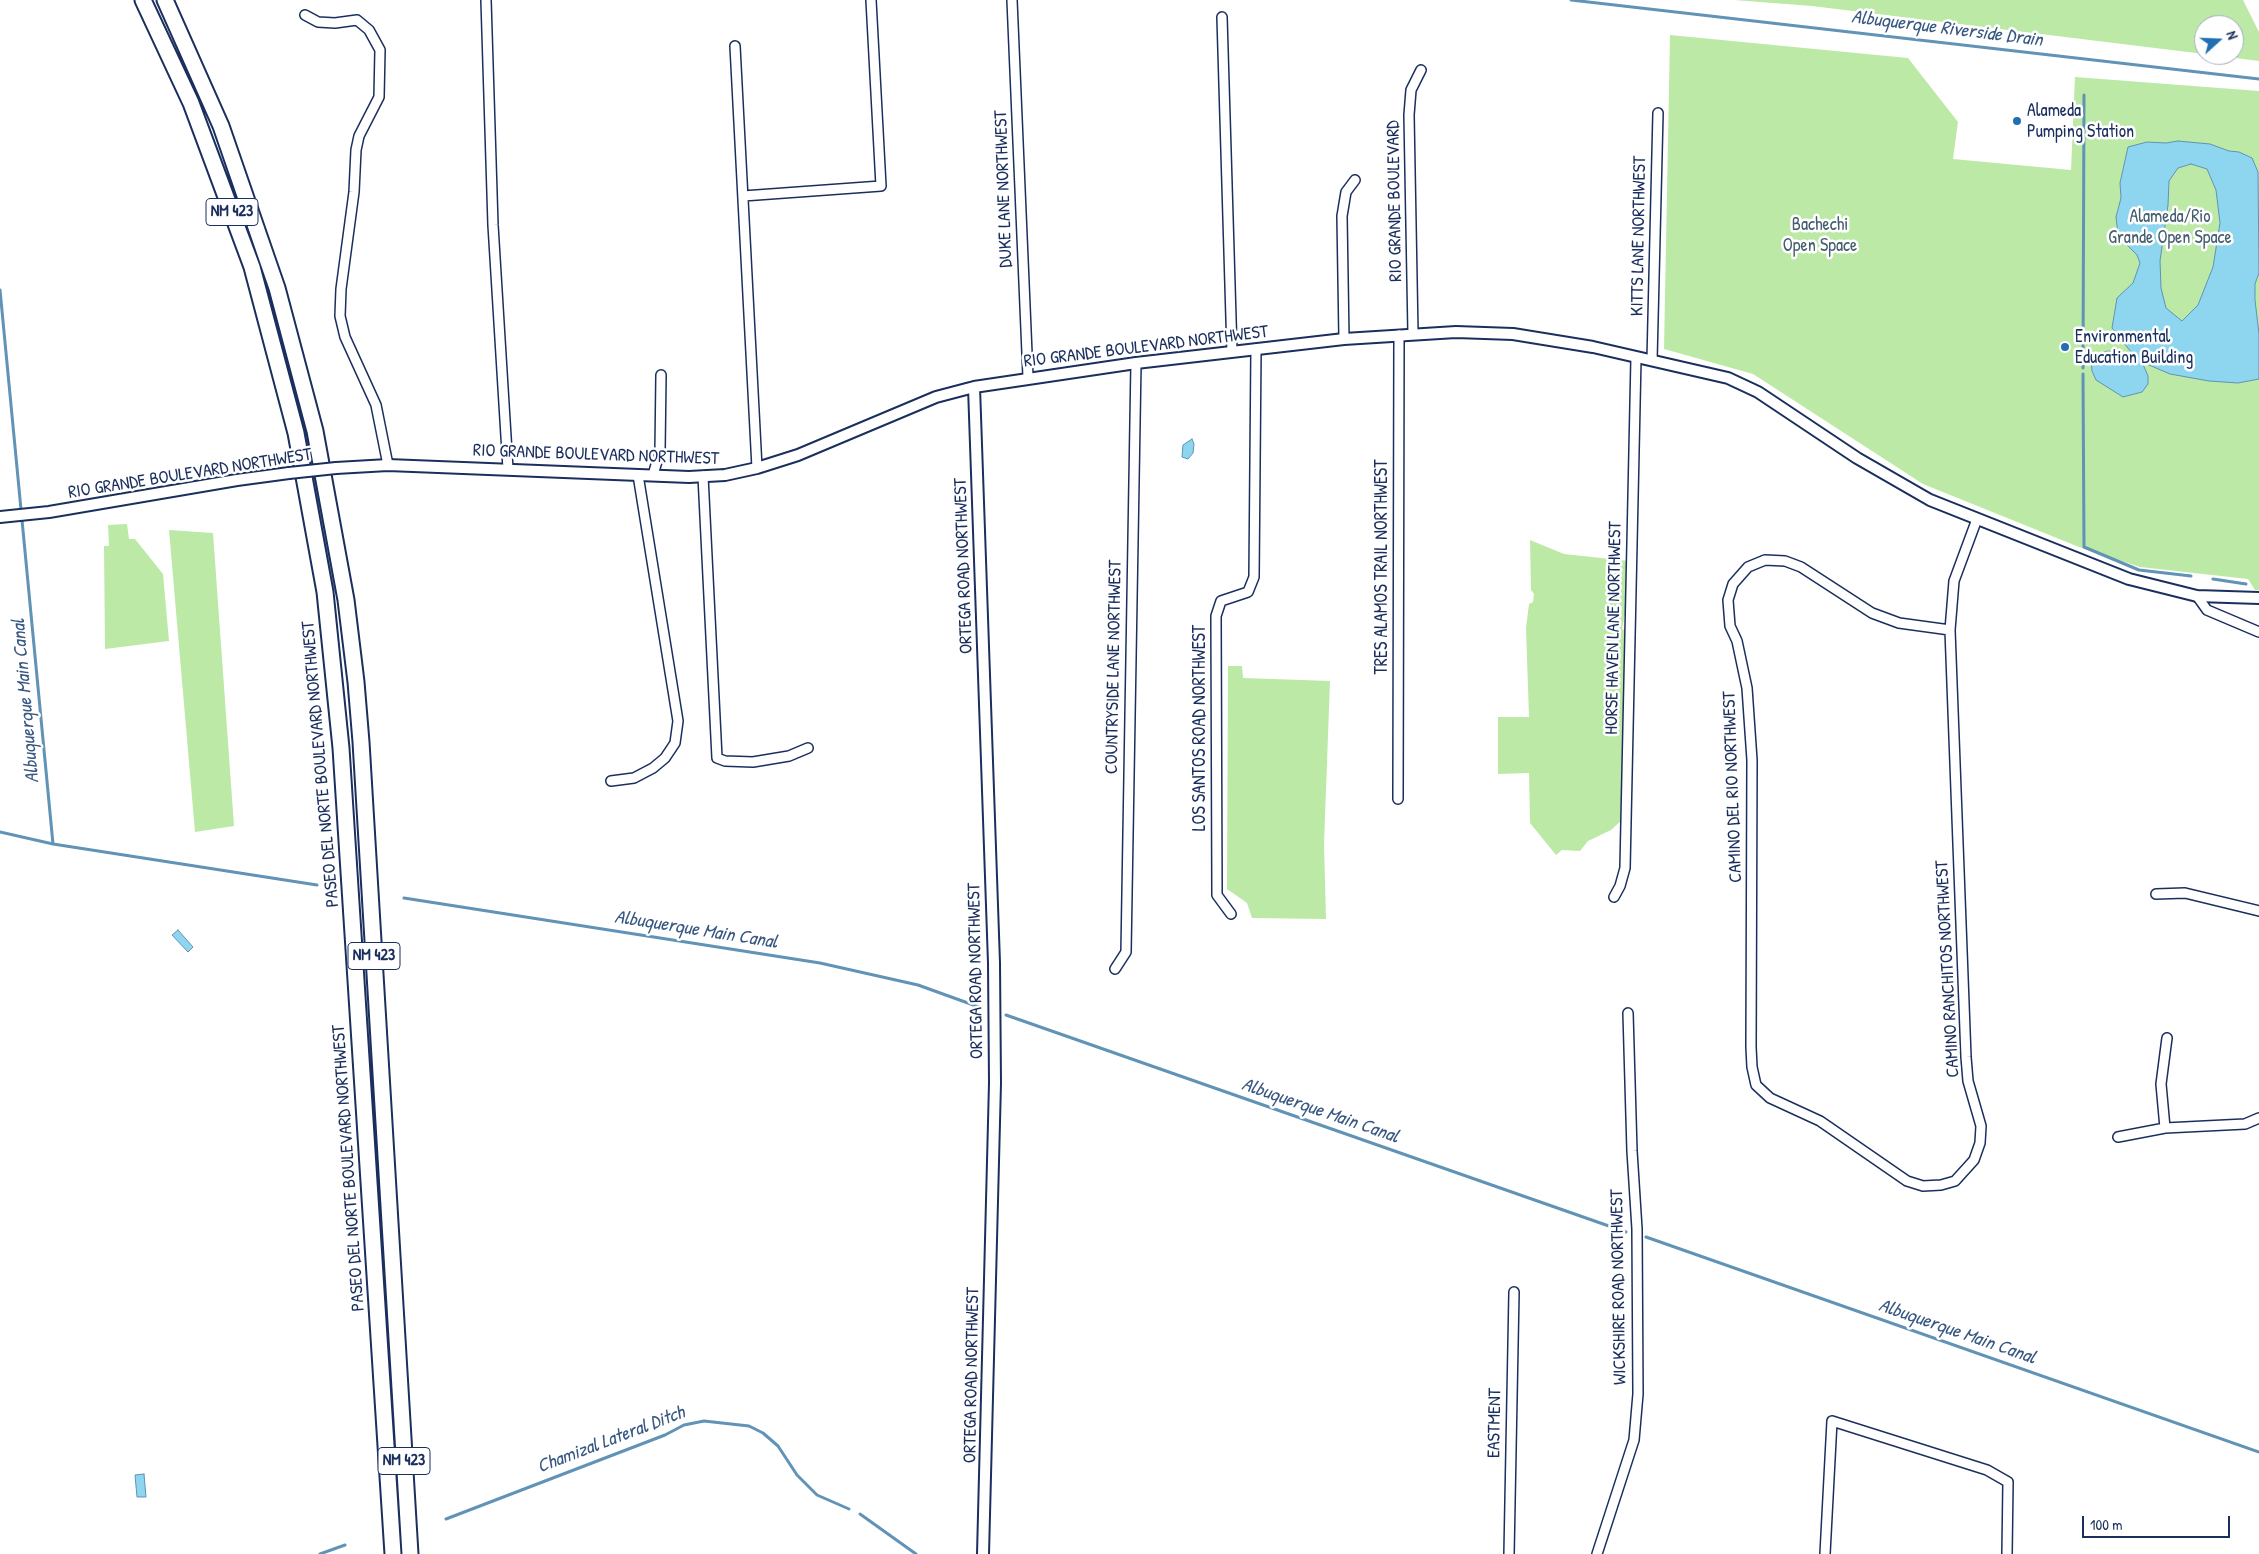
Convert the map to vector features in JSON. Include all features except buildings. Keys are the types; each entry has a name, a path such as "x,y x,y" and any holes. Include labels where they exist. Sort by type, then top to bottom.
{"highway":[{"name":"PASEO DEL NORTE BOULEVARD NORTHWEST","path":"143,0 191,103 252,267 296,433 324,582 340,738 393,1554"},
{"name":"PASEO DEL NORTE BOULEVARD NORTHWEST","path":"165,0 221,126 277,288 315,431 344,591 356,682 361,742 410,1554"}],"street":[{"path":"486,0 493,226 508,469"},
{"path":"743,196 881,186 871,0"},
{"name":"DUKE LANE NORTHWEST","path":"1012,0 1028,377"},
{"path":"305,15 318,22 335,23 358,20 369,30 380,50 379,97 359,136 356,150 354,192 341,289 340,316 345,337 376,405 388,465"},
{"path":"1222,17 1232,352"},
{"path":"735,46 758,468"},
{"name":"RIO GRANDE BOULEVARD","path":"1413,334 1409,115 1411,90 1421,70"},
{"name":"KITTS LANE NORTHWEST","path":"1652,360 1658,113"},
{"path":"1344,339 1342,216 1346,192 1355,180"},
{"name":"RIO GRANDE BOULEVARD NORTHWEST","path":"0,517 289,473 336,468 388,465 638,475 725,475 758,468 798,455 936,397 974,387 1028,377 1344,339 1456,332 1513,334 1593,347 1728,378 1758,392 1857,458 1930,500 1977,520 2129,579 2197,596 2259,598"},
{"name":"TRES ALAMOS TRAIL NORTHWEST","path":"1398,799 1399,335"},
{"name":"LOS SANTOS ROAD NORTHWEST","path":"1231,914 1217,894 1216,616 1222,601 1248,592 1254,577 1256,349"},
{"name":"HORSE HAVEN LANE NORTHWEST","path":"1614,897 1620,886 1625,868 1636,358"},
{"name":"COUNTRYSIDE LANE NORTHWEST","path":"1115,969 1126,952 1136,364"},
{"path":"653,475 660,451 661,375"},
{"name":"ORTEGA ROAD NORTHWEST","path":"974,387 994,963 995,1083 983,1554"},
{"path":"611,781 634,778 654,768 665,758 675,743 678,721 638,475"},
{"path":"703,476 716,758 725,761 752,762 790,756 808,748"},
{"name":"CAMINO RANCHITOS NORTHWEST","path":"1756,1084 1770,1098 1820,1122 1907,1181 1923,1186 1940,1185 1955,1181 1974,1160 1980,1143 1981,1126 1968,1081 1966,1056 1950,630 1954,581 1977,520"},
{"name":"CAMINO DEL RIO NORTHWEST","path":"1756,1084 1752,1067 1751,1047 1752,760 1747,688 1737,641 1730,626 1728,600 1733,584 1748,567 1765,560 1785,561 1801,567 1872,613 1899,623 1950,630"},
{"path":"2197,596 2207,610 2259,632"},
{"path":"2156,894 2185,893 2259,911"},
{"name":"WICKSHIRE ROAD NORTHWEST","path":"1597,1554 1634,1440 1638,1394 1637,1229 1632,1152 1628,1014"},
{"path":"2165,1128 2161,1084 2167,1038"},
{"path":"2118,1137 2165,1128 2245,1124 2259,1118"},
{"name":"EASTMENT","path":"1509,1554 1514,1292"},
{"path":"1825,1554 1832,1421 1987,1470 2008,1482 2006,1554"}],"green space":[{"path":"1734,0 2243,0 2259,32 2259,61 2244,59 2244,15 2194,15 2194,53 1812,6"},
{"name":"Bachechi Open Space","path":"1670,35 1908,58 1958,122 1953,159 2071,170 2075,77 2259,91 2259,590 2255,590 2248,579 2140,567 2079,547 1923,484 1753,374 1664,349"},
{"path":"127,524 129,539 135,539 163,574 169,641 105,649 104,546 109,546 108,525"},
{"path":"169,530 213,533 234,826 195,832"},
{"path":"1530,540 1564,554 1629,561 1627,603 1622,629 1628,632 1622,820 1611,830 1588,841 1580,851 1562,850 1556,855 1530,823 1529,773 1498,774 1498,717 1529,717 1526,628 1529,604 1533,602 1534,594 1531,590"},
{"path":"1228,666 1242,666 1243,678 1330,681 1324,844 1326,919 1252,918 1247,903 1227,889"}],"water":[{"path":"2178,141 2210,144 2229,151 2239,152 2252,158 2258,172 2259,273 2255,284 2255,300 2259,334 2259,379 2238,383 2209,381 2170,374 2142,362 2148,376 2148,384 2142,392 2123,397 2096,380 2092,371 2091,361 2096,355 2108,351 2135,357 2112,328 2117,298 2133,283 2140,263 2137,255 2118,233 2116,217 2121,198 2120,183 2128,147 2147,142 2166,143","holes":["2191,164 2207,169 2216,190 2220,223 2213,267 2198,305 2182,321 2166,308 2161,288 2160,261 2168,205 2169,181 2178,168"]},
{"path":"1192,439 1194,444 1193,453 1188,459 1182,457 1183,445"},
{"path":"178,930 193,947 188,952 172,935"},
{"path":"144,1474 146,1497 137,1497 135,1475"}],"waterway":[{"name":"Albuquerque Riverside Drain","path":"1571,0 2259,79"},
{"path":"2083,368 2084,95"},
{"name":"Albuquerque Main Canal","path":"0,290 53,844"},
{"path":"2083,374 2084,547 2139,570 2191,576"},
{"path":"2213,579 2246,584"},
{"name":"Albuquerque Main Canal","path":"0,832 53,844 317,885"},
{"name":"Albuquerque Main Canal","path":"404,898 820,963 918,985 979,1007"},
{"name":"Albuquerque Main Canal","path":"1006,1015 1626,1232"},
{"name":"Albuquerque Main Canal","path":"1646,1237 2259,1452"},
{"name":"Chamizal Lateral Ditch","path":"446,1519 665,1435 684,1425 704,1421 749,1426 763,1433 778,1446 797,1475 817,1495 849,1509"},
{"name":"Chamizal Lateral Ditch","path":"860,1514 916,1554"},
{"name":"Chamizal Lateral Ditch","path":"320,1554 345,1545"}],"place":[{"name":"Alameda Pumping Station","path":"2017,121"},
{"name":"Environmental Education Building","path":"2065,347"}],"park label":[{"name":"Alameda/Rio Grande Open Space","path":"2170,227"}]}
